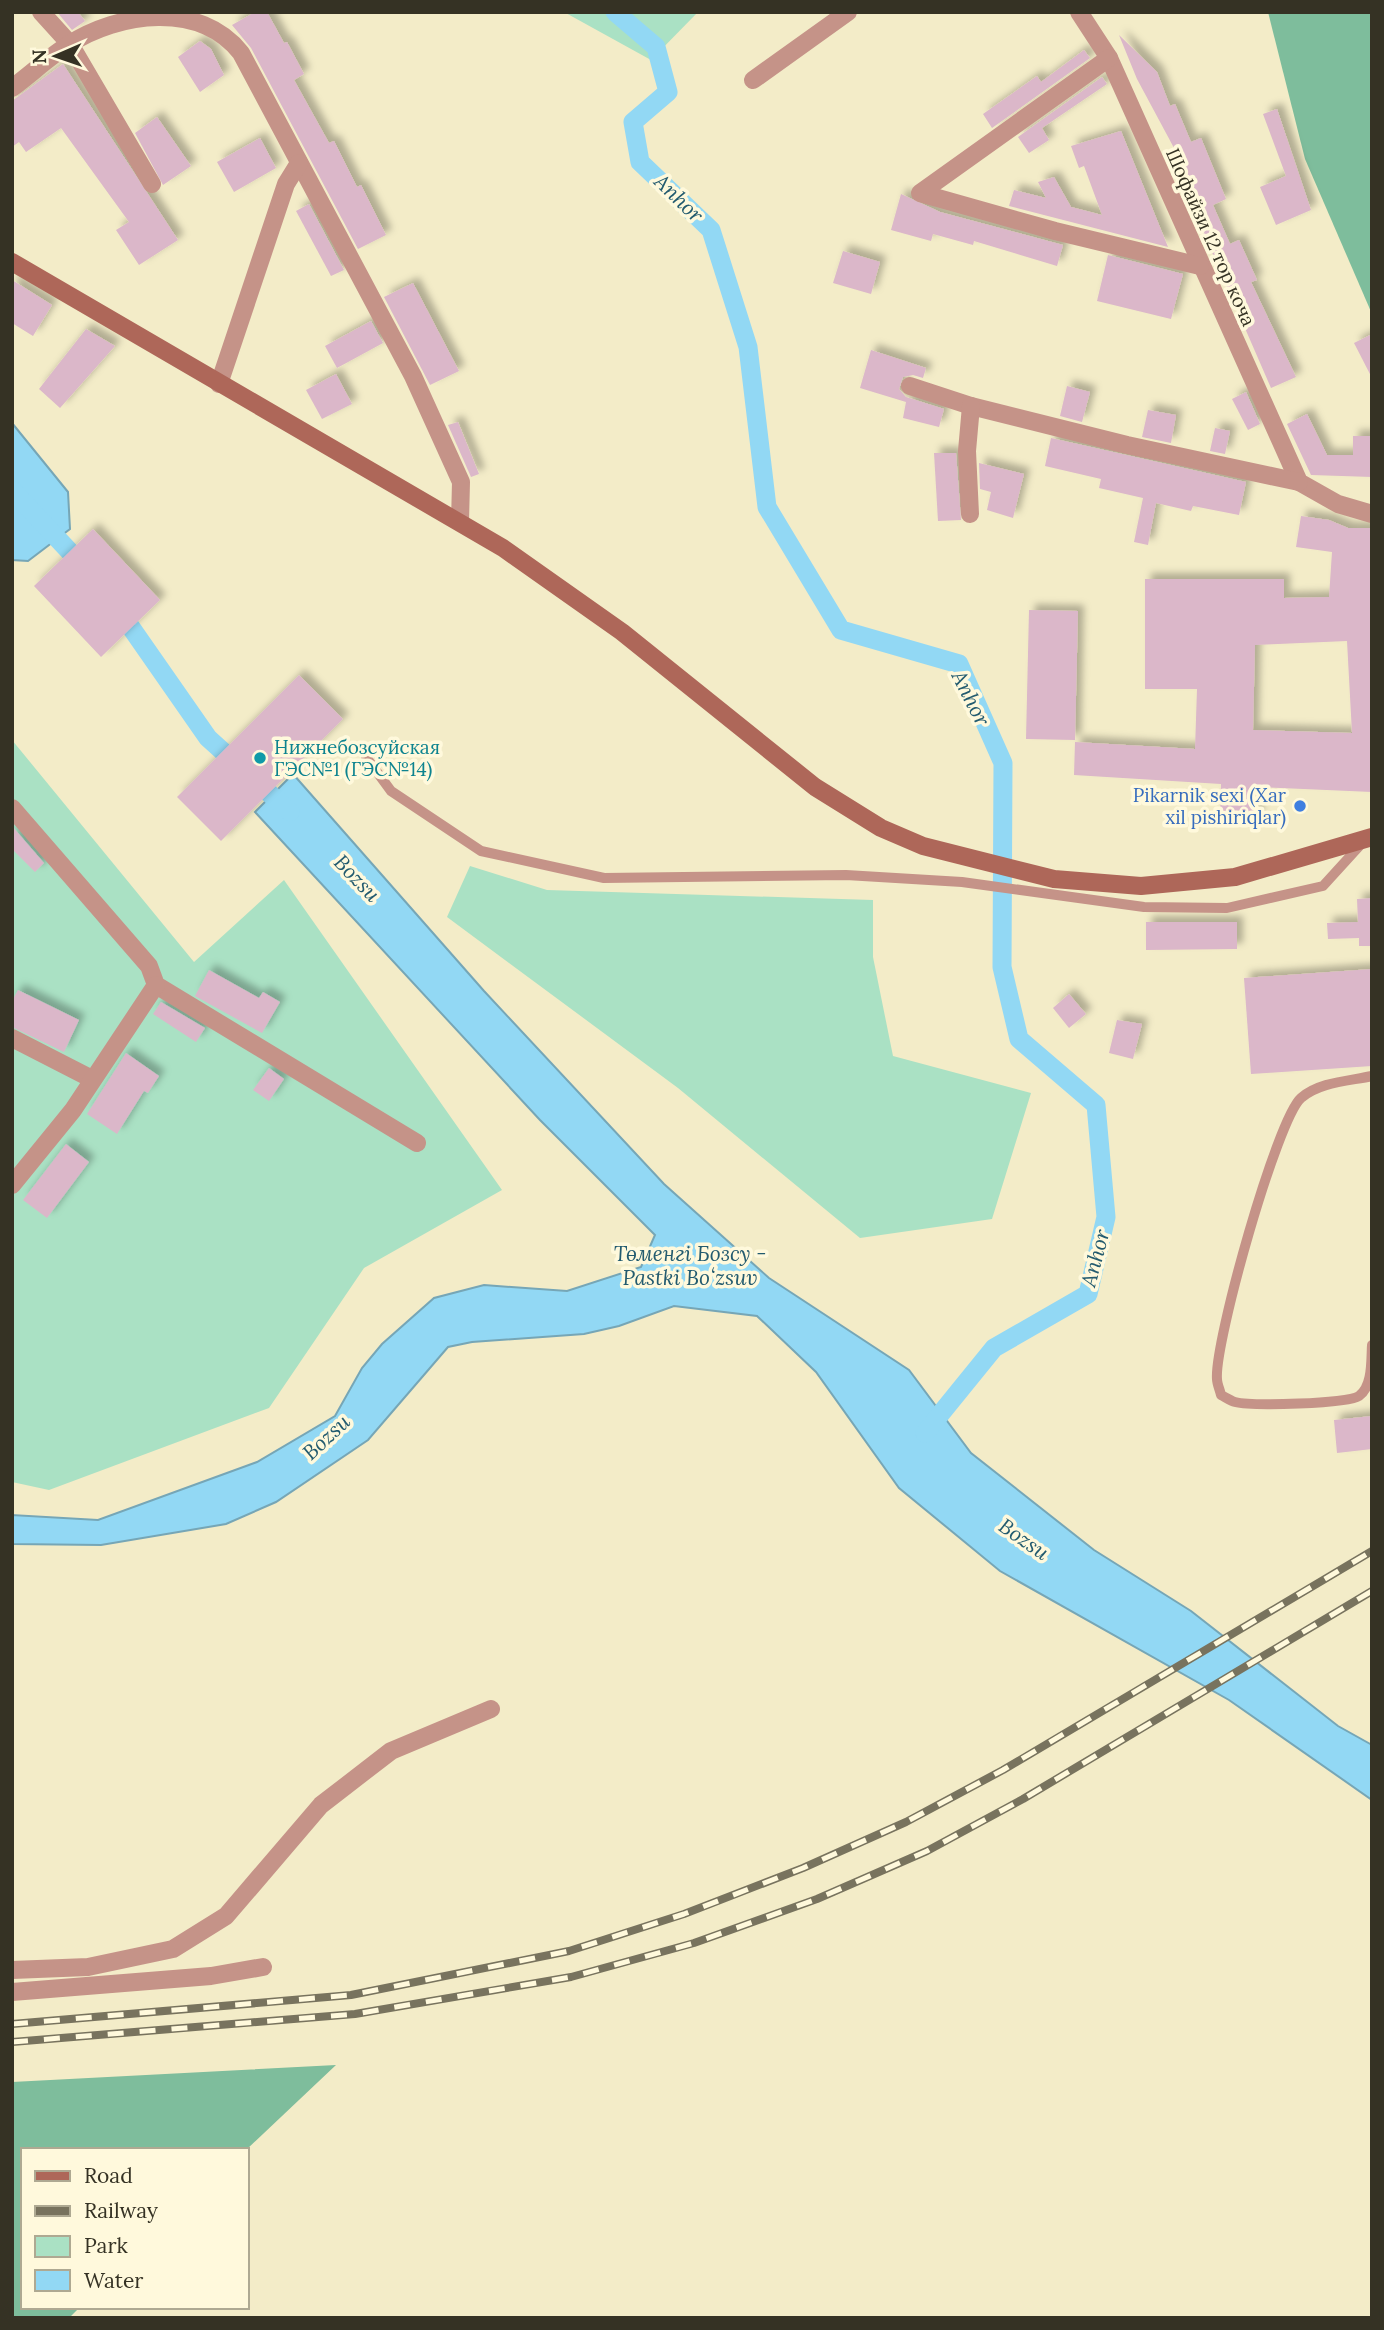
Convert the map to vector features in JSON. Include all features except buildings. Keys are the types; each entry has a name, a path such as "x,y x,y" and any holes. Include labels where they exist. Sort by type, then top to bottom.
{"main road":[{"path":"12,262 219,384 371,468 543,574 612,624 815,787 846,809 923,846 1054,888 1180,885 1235,877 1368,839"}],"street":[{"path":"41,12 70,44 152,184"},
{"path":"753,80 848,12"},
{"name":"Шофайзи 12 тор коча","path":"1079,12 1109,58 1298,482"},
{"path":"12,88 70,44 121,22 152,17 178,18 215,29 229,39 241,53 407,364 461,482 460,522"},
{"path":"1109,58 919,193 1055,231 1200,266"},
{"path":"219,384 286,184 299,163"},
{"path":"910,386 971,406 1127,445 1298,482 1338,504 1372,514"},
{"path":"970,513 967,451 971,406"},
{"path":"12,808 149,966 156,985 417,1143"},
{"path":"12,1185 73,1110 156,985"},
{"path":"12,1038 92,1079"},
{"path":"12,1970 88,1967 173,1949 226,1916 321,1805 391,1751 491,1709"},
{"path":"12,1992 211,1976 263,1967"}],"lane":[{"path":"366,757 391,790 481,851 604,878 846,875 1054,888 1144,907 1227,908 1323,887 1368,839"},
{"path":"1372,1076 1319,1088 1298,1100 1260,1199 1230,1294 1217,1378 1221,1395 1235,1402 1342,1401 1358,1397 1366,1388 1372,1345"}],"green space":[{"path":"564,12 698,12 651,60"},
{"path":"1268,12 1372,12 1372,314 1305,159"},
{"path":"12,740 194,962 284,880 502,1190 364,1268 269,1408 49,1490 12,1482"},
{"path":"470,866 547,890 873,900 873,957 893,1056 1031,1093 992,1219 860,1238 678,1088 447,917"},
{"path":"336,2065 248,2148 21,2148 21,2309 78,2309 69,2318 12,2318 12,2082"}],"water":[{"path":"12,423 68,492 70,529 28,561 12,560"},
{"name":"Төменгі Бозсу - Pastki Boʻzsuv","path":"293,774 484,991 664,1184 769,1278 909,1370 971,1453 1094,1550 1191,1611 1338,1726 1372,1745 1372,1800 1229,1700 1000,1571 899,1488 816,1372 757,1316 674,1306 619,1326 584,1334 472,1342 448,1347 368,1440 276,1502 226,1524 101,1545 12,1544 12,1515 98,1520 257,1462 335,1416 362,1368 382,1344 434,1298 484,1285 567,1291 641,1267 655,1235 540,1120 255,812"}],"waterway":[{"name":"Anhor","path":"615,12 656,47 668,92 633,122 640,162 711,230 748,347 767,507 841,630 959,664 1003,763 1002,967 1019,1039 1096,1105 1106,1217 1088,1294 994,1348 925,1433"},
{"name":"Bozsu","path":"12,490 86,569"},
{"name":"Bozsu","path":"116,606 208,738 290,812"}],"railway":[{"path":"12,2024 351,1995 569,1951 684,1914 803,1868 906,1822 1003,1770 1372,1551"},
{"path":"12,2042 355,2014 571,1977 694,1943 817,1899 927,1851 1023,1799 1372,1591"}],"place":[{"name":"Нижнебозсуйская ГЭС№1 (ГЭС№14)","path":"260,758"},
{"name":"Pikarnik sexi (Xar xil pishiriqlar)","path":"1300,806"}]}
